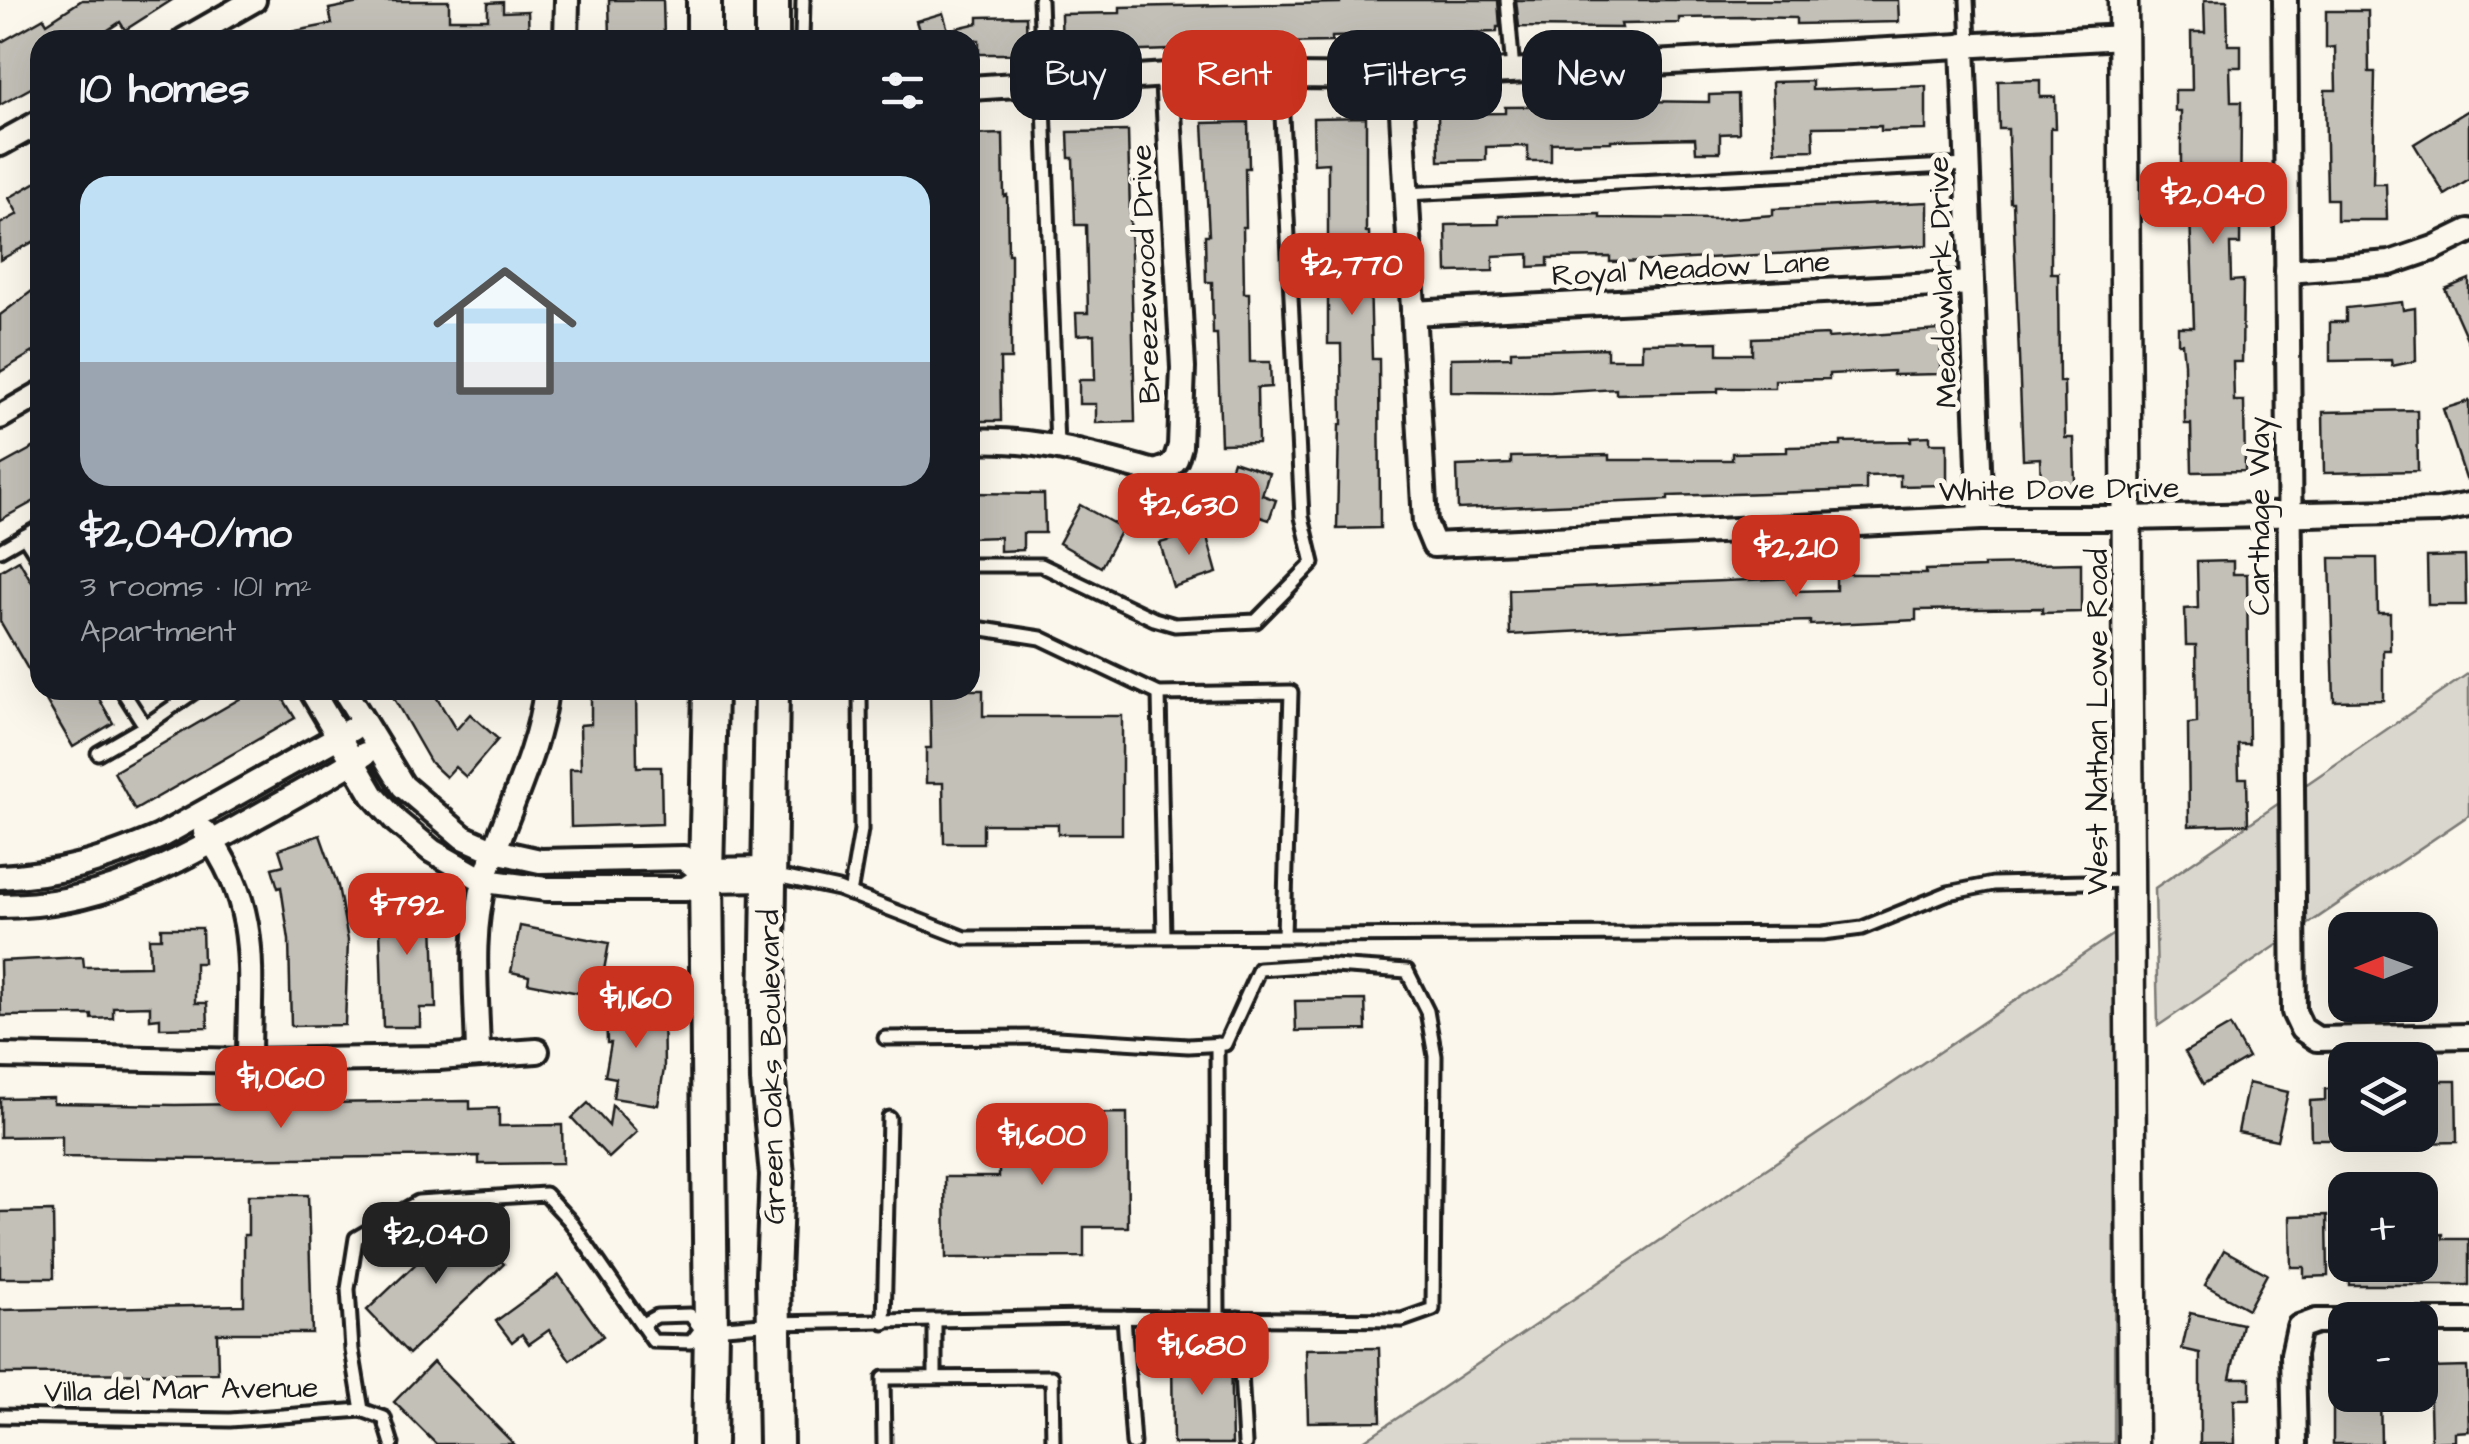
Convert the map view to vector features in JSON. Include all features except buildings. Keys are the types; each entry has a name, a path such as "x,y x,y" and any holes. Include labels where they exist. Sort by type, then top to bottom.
{"main road":[{"path":"704,0 704,30"},
{"path":"772,0 772,30"},
{"path":"709,1444 706,875 710,700"},
{"name":"Green Oaks Boulevard","path":"772,700 768,1080 777,1175 776,1444"},
{"path":"706,875 768,874"}],"street":[{"path":"202,30 254,0"},
{"path":"566,30 567,0"},
{"name":"West Nathan Lowe Road","path":"2122,0 2133,1444"},
{"name":"Carthage Way","path":"2285,0 2294,1012 2302,1029 2317,1040 2469,1036"},
{"path":"1502,71 2123,37"},
{"name":"Meadowlark Drive","path":"1966,44 1981,518"},
{"path":"980,87 1010,85"},
{"name":"Breezewood Drive","path":"1057,446 1154,472 1170,467 1176,459 1183,368 1169,120"},
{"path":"1402,120 1412,313"},
{"path":"0,144 30,128"},
{"path":"2287,270 2390,263 2434,248 2469,230"},
{"name":"Royal Meadow Lane","path":"1412,313 1972,283"},
{"name":"White Dove Drive","path":"1412,313 1424,523 1434,545 1445,547 1981,518 2438,512 2469,505"},
{"path":"0,417 30,400"},
{"path":"980,441 1057,446"},
{"path":"317,700 373,795 398,822 432,851 485,880 546,890 685,889 706,875 684,858 540,861 494,852 463,837 402,786 350,700"},
{"path":"478,1054 476,920 485,880 542,719 545,700"},
{"path":"0,876 52,874 94,864 159,837 363,723"},
{"path":"0,906 88,897 128,885 212,842 378,745"},
{"path":"194,817 241,897 250,932 249,1060"},
{"path":"25,875 26,904"},
{"path":"0,1056 249,1060 438,1058 538,1051"},
{"path":"2295,1444 2293,1354 2300,1326 2328,1321"},
{"path":"2438,1321 2469,1321"}],"lane":[{"path":"802,30 803,0"},
{"path":"1040,0 1042,30"},
{"path":"1507,0 1513,70"},
{"path":"1966,0 1966,44"},
{"path":"1047,120 1057,446"},
{"path":"980,565 1040,564 1154,619 1175,624 1256,622 1313,563 1302,518 1282,120"},
{"path":"1406,194 1967,165"},
{"path":"0,550 30,533"},
{"path":"24,536 30,545"},
{"path":"980,629 1040,638 1159,694 1291,692 1284,936"},
{"path":"1159,694 1164,936"},
{"path":"128,700 145,726"},
{"path":"98,753 183,700"},
{"path":"850,894 861,830 860,700"},
{"path":"768,874 850,894 965,938 1822,933 1862,928 1948,894 1993,884 2130,881"},
{"path":"392,1444 384,1418 362,1410 352,1350 348,1289 356,1238 418,1202 544,1194 570,1221 654,1341 691,1342 706,1328 774,1323 1124,1317 1402,1320 1433,1309 1434,1056 1428,1011 1408,971 1319,965 1259,969 1225,1044 885,1038"},
{"path":"1217,1044 1218,1318"},
{"path":"884,1322 889,1118"},
{"path":"644,1323 657,1316 690,1315 706,1328"},
{"path":"1124,1317 1133,1444"},
{"path":"1238,1318 1246,1444"},
{"path":"935,1322 935,1376"},
{"path":"884,1444 883,1378 935,1376 1052,1376 1053,1444"},
{"name":"Villa del Mar Avenue","path":"0,1416 230,1420 362,1410"}],"shaded area":[{"path":"2469,673 2469,815 2158,1026 2155,888"},
{"path":"2115,933 2114,1444 1359,1444"}]}
